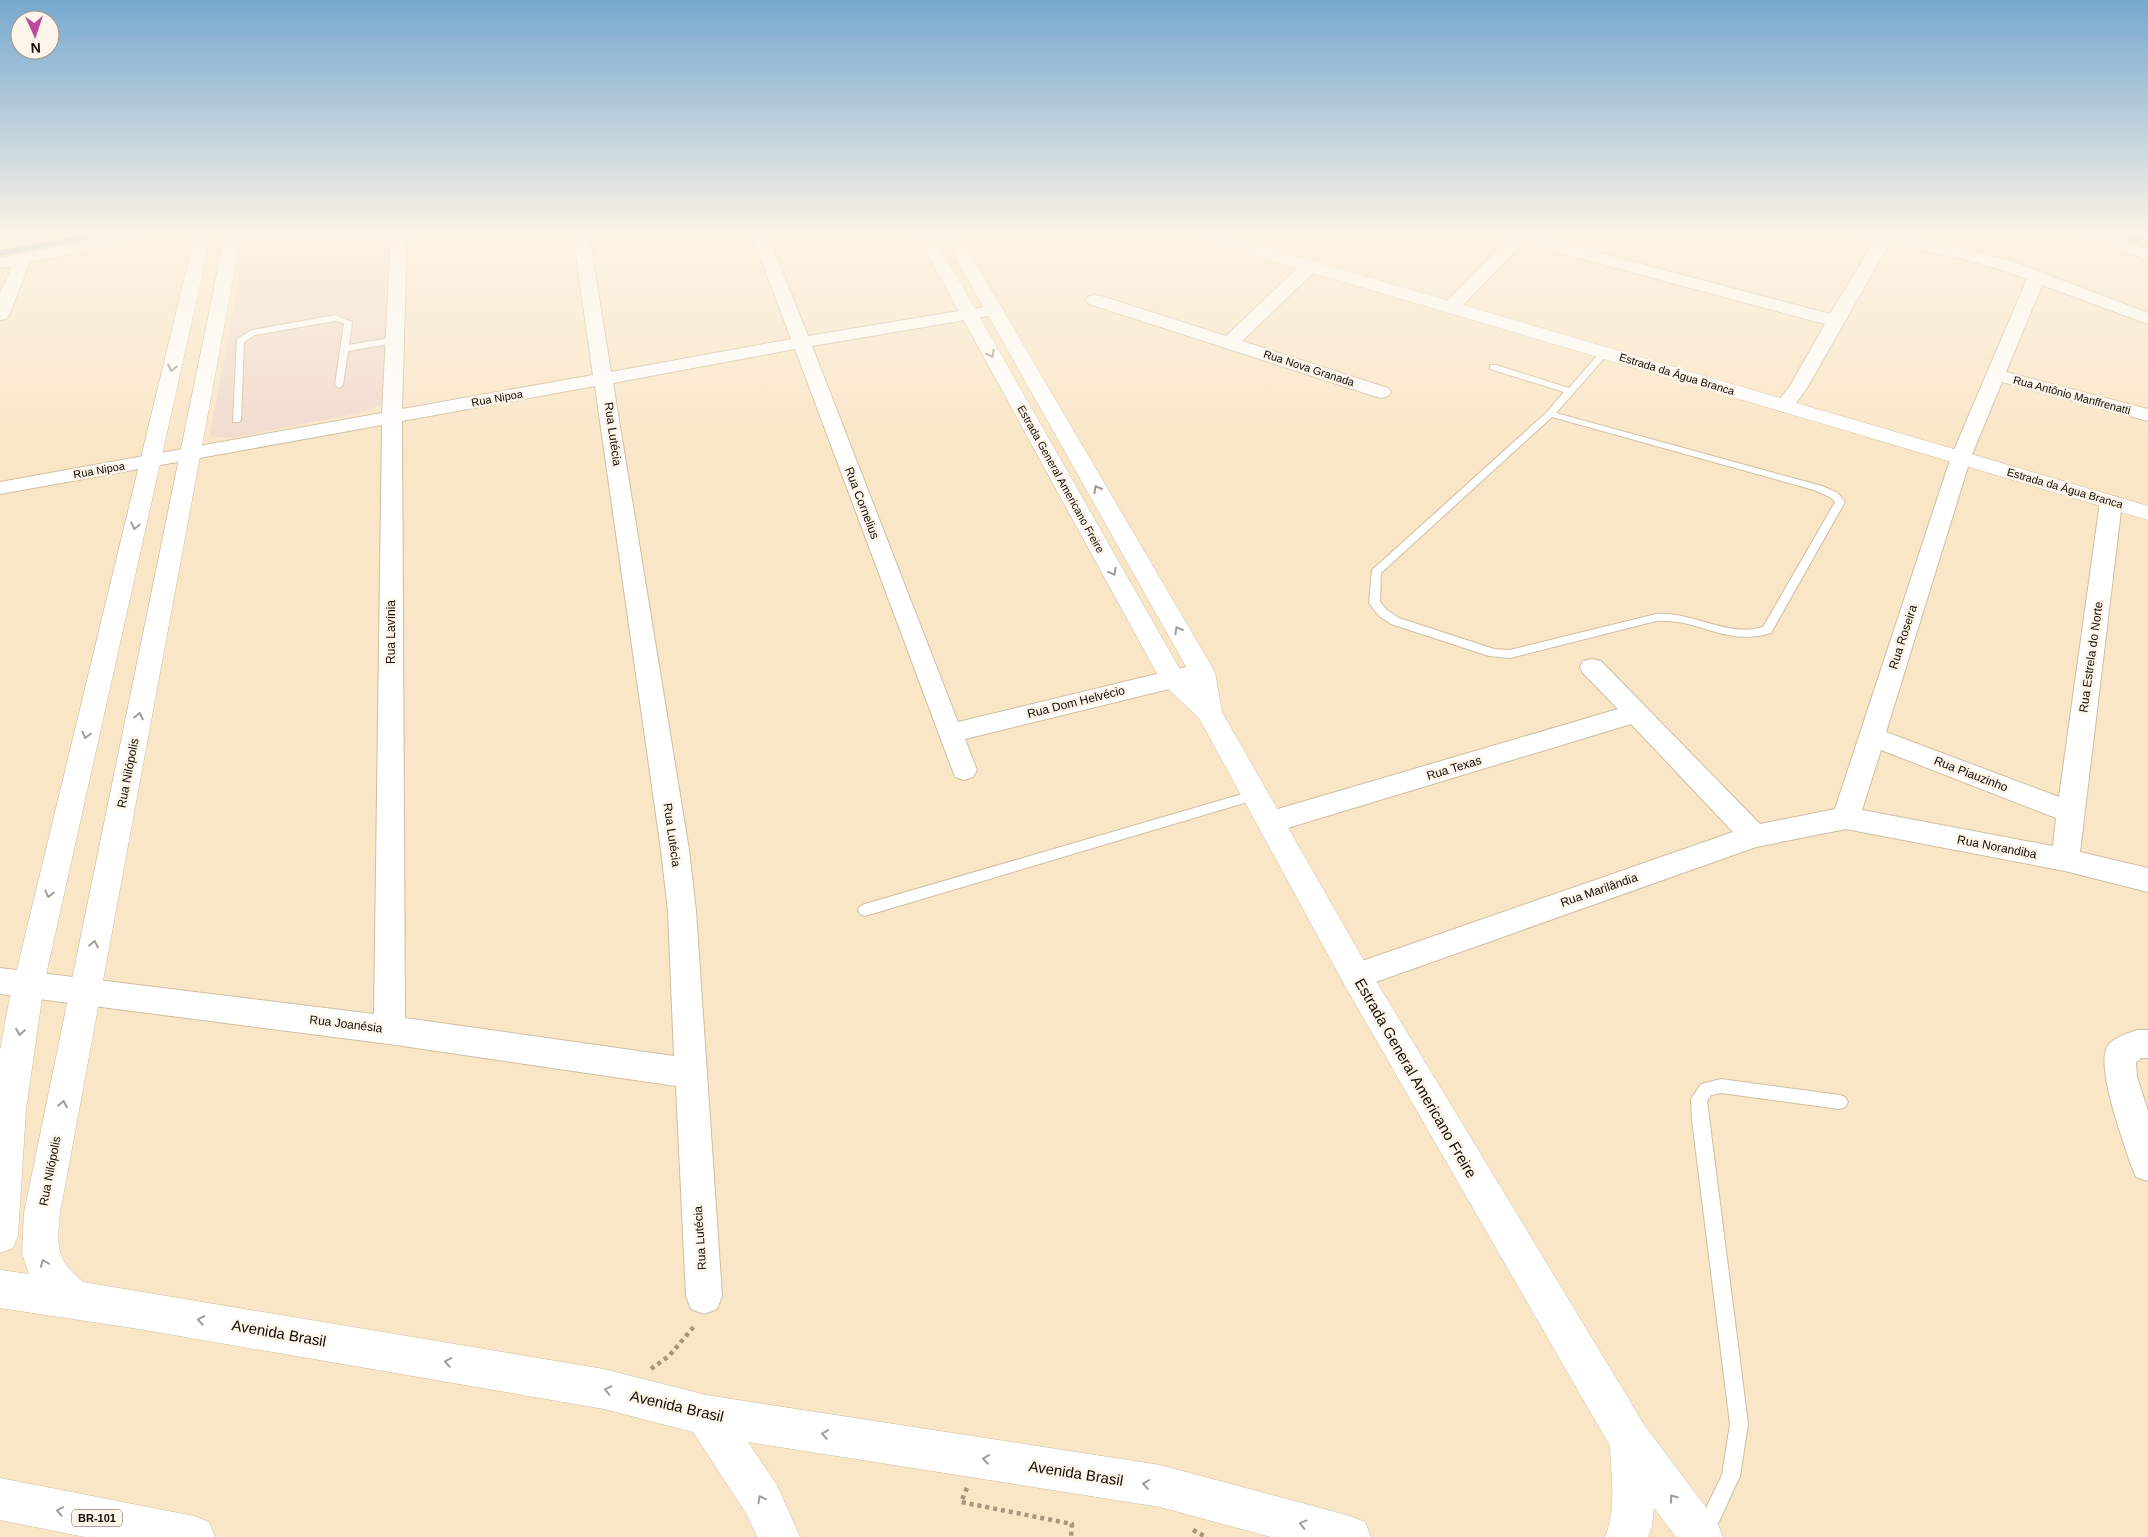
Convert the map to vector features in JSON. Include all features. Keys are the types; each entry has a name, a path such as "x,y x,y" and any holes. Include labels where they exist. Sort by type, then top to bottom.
{"main road":[{"path":"0,1235 6,1173 3,1138 15,1061 14,983 150,460 186,307"},
{"name":"Rua Nilópolis","path":"74,1300 54,1283 45,1267 40,1250 40,1232 85,991 219,307"},
{"name":"Estrada General Americano Freire","path":"964,307 1173,679 1210,712"},
{"name":"Estrada General Americano Freire","path":"993,307 1202,672 1210,712 1356,976 1630,1441 1702,1537"},
{"name":"Estrada da Água Branca","path":"1447,307 2148,513"},
{"path":"178,343 213,337"},
{"path":"161,416 198,410"},
{"name":"Avenida Brasil","path":"0,1289 139,1310 604,1389 706,1415 1160,1486 1350,1537"},
{"path":"0,1310 74,1300"},
{"path":"706,1415 762,1500 779,1537"},
{"name":"Estrada General Americano Freire","path":"1626,1537 1630,1530 1633,1500 1630,1441"},
{"name":"BR-101","path":"0,1499 194,1537"}],"street":[{"name":"Rua Lavínia","path":"389,1030 392,417 396,307"},
{"name":"Rua Lutécia","path":"593,307 675,850 682,911 704,1296"},
{"name":"Rua Cornelius","path":"787,307 964,770"},
{"name":"Rua Nova Granada","path":"1117,307 1381,392"},
{"path":"1230,342 1267,307"},
{"path":"1781,307 1834,321"},
{"path":"1784,406 1798,388 1843,307"},
{"name":"Rua Roseira","path":"1846,818 1961,457 2025,307"},
{"path":"2116,307 2148,319"},
{"name":"Rua Nipoa","path":"0,488 800,342 995,310"},
{"name":"Rua Antônio Manffrenatti","path":"1997,375 2148,415"},
{"name":"Rua Estrela do Norte","path":"2065,860 2112,502"},
{"path":"1592,667 1754,836"},
{"name":"Rua Dom Helvécio","path":"950,733 1202,672"},
{"name":"Rua Texas","path":"1264,809 1636,713"},
{"name":"Rua Piauzinho","path":"1871,736 2070,812"},
{"name":"Rua Marilândia","path":"1356,976 1754,836 1846,818"},
{"name":"Rua Norandiba","path":"1846,818 2065,860 2148,880"},
{"name":"Rua Joanésia","path":"14,983 389,1030 691,1072"},
{"path":"2148,1044 2137,1044 2120,1055 2121,1077 2148,1165"}],"lane":[{"path":"236,420 240,341 244,336 252,333 335,318 348,322 343,349 340,385"},
{"path":"343,349 395,340"},
{"path":"1550,414 1834,494 1840,502 1767,630 1756,635 1739,635 1685,620 1663,617 1640,620 1510,654 1493,653 1395,620 1374,603 1376,572 1550,414 1605,352"},
{"path":"1493,367 1570,391"},
{"path":"865,910 1264,809"},
{"path":"1702,1537 1731,1476 1739,1424 1700,1120 1700,1099 1706,1089 1721,1086 1840,1102"}],"path":[{"path":"604,1389 652,1368 669,1356 696,1324 704,1296"},
{"path":"977,1489 967,1488 961,1502 1072,1524 1071,1537"}],"shaded area":[{"path":"233,307 389,307 384,399 381,404 365,412 231,438 212,436 210,433"}]}
